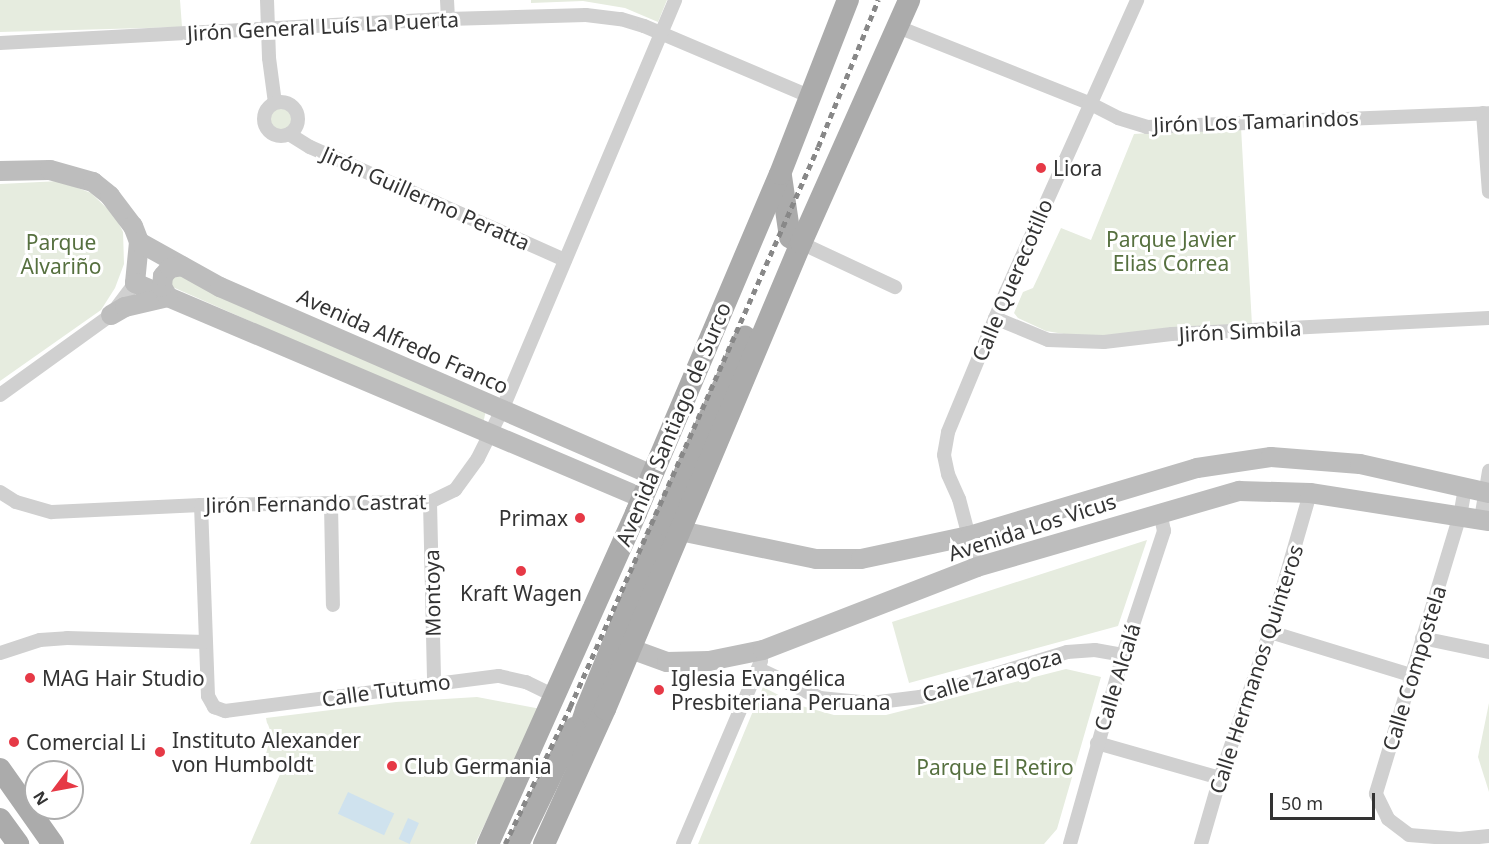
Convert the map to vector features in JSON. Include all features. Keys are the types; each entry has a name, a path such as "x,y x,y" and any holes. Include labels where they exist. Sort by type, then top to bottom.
{"main road":[{"name":"Avenida Santiago de Surco","path":"488,844 652,476 780,174 848,0"},
{"name":"Avenida Santiago de Surco","path":"544,844 596,709 662,524 795,240 895,34 909,0"},
{"path":"780,174 795,240"},
{"name":"Avenida Santiago de Surco","path":"518,844 567,739 596,709 631,649 795,240"},
{"path":"530,844 576,743 596,709"},
{"path":"0,769 53,844"},
{"path":"0,790 38,844"},
{"path":"0,819 18,844"}],"street":[{"path":"267,0 275,103"},
{"path":"447,0 448,19"},
{"name":"Jirón Fernando Castrat","path":"0,492 16,502 52,512 201,505 430,502 443,498 461,484 491,435 675,0"},
{"name":"Calle Querecotillo","path":"977,567 944,456 948,432 1089,102 1137,0"},
{"name":"Jirón General Luís La Puerta","path":"0,44 448,19 586,15 621,19 661,33 811,97"},
{"name":"Jirón Los Tamarindos","path":"895,34 1089,102 1118,118 1147,127 1486,113"},
{"path":"275,103 286,103 295,109 298,120 289,134 278,136 265,126 266,110 275,103"},
{"path":"1486,113 1489,192"},
{"name":"Jirón Guillermo Peratta","path":"289,134 310,147 565,260"},
{"path":"0,167 50,170 93,182 122,210 133,226 139,242 135,283 111,315"},
{"path":"795,240 896,287"},
{"name":"Avenida Alfredo Franco","path":"139,242 220,286 652,476"},
{"path":"168,297 162,287 163,276 170,268 182,266"},
{"path":"135,283 642,498"},
{"path":"0,395 111,315 126,307 168,297"},
{"name":"Jirón Simbila","path":"995,318 1048,340 1104,342 1172,334 1489,318"},
{"path":"591,477 602,454"},
{"name":"Avenida Los Vicus","path":"680,531 816,559 861,559 969,536 1197,468 1270,457 1360,464 1487,493"},
{"path":"1485,520 1489,471"},
{"path":"1460,515 1465,488"},
{"name":"Avenida Los Vicus","path":"631,649 667,662 761,660 977,567 1160,512 1239,491 1310,493 1485,520"},
{"name":"Calle Hermanos Quinteros","path":"1201,844 1220,778 1270,632 1310,493"},
{"name":"Montoya","path":"430,502 434,684"},
{"path":"0,653 40,640 67,638 206,642 201,505"},
{"path":"331,505 333,605"},
{"name":"Calle Alcalá","path":"1070,844 1123,656 1164,531 1160,512"},
{"name":"Calle Compostela","path":"1460,515 1376,794 1388,819 1409,835 1460,842"},
{"path":"1270,632 1411,675"},
{"path":"1422,638 1489,652"},
{"name":"Calle Tutumo","path":"206,642 208,696 214,707 225,711 499,676 526,682 555,696"},
{"name":"Calle Zaragoza","path":"761,660 820,698 871,703 920,697 1066,652 1095,651 1123,656"},
{"path":"683,844 761,660"},
{"path":"1097,743 1220,778"},
{"path":"1460,842 1489,836"}],"green space":[{"path":"0,0 180,0 182,27 0,32"},
{"path":"531,0 667,0 658,22 625,8 583,1 531,3"},
{"path":"281,108 291,115 292,119 285,129 281,130 271,123 270,119 277,109"},
{"name":"Parque Javier Elias Correa","path":"1241,127 1252,325 1158,329 1113,336 1070,335 1046,331 1018,318 1014,313 1023,292 1033,288 1061,228 1091,240 1134,134"},
{"name":"Parque Alvariño","path":"60,181 91,193 115,216 123,232 124,264 115,288 101,310 0,381 0,184"},
{"path":"181,271 486,410 483,424 168,285 171,274"},
{"path":"1147,540 1118,626 909,683 892,622"},
{"name":"Parque El Retiro","path":"1066,669 1101,677 1057,829 1044,844 698,844 763,687 798,705 834,715 886,715"},
{"name":"Club Germania","path":"477,697 541,709 475,844 250,844 281,772 264,761 270,739 266,718 396,702"},
{"path":"1489,703 1489,792 1478,757"}],"water":[{"path":"348,792 394,814 384,835 338,814"},
{"path":"408,818 419,823 410,844 399,839"}],"railway":[{"path":"505,844 570,707 818,147 878,0"}],"place":[{"name":"Liora","path":"1041,168"},
{"name":"Primax","path":"580,518"},
{"name":"Kraft Wagen","path":"521,571"},
{"name":"MAG Hair Studio","path":"30,678"},
{"name":"Iglesia Evangélica Presbiteriana Peruana","path":"659,690"},
{"name":"Comercial Li","path":"14,742"},
{"name":"Instituto Alexander von Humboldt","path":"160,752"},
{"name":"Club Germania","path":"392,766"}]}
